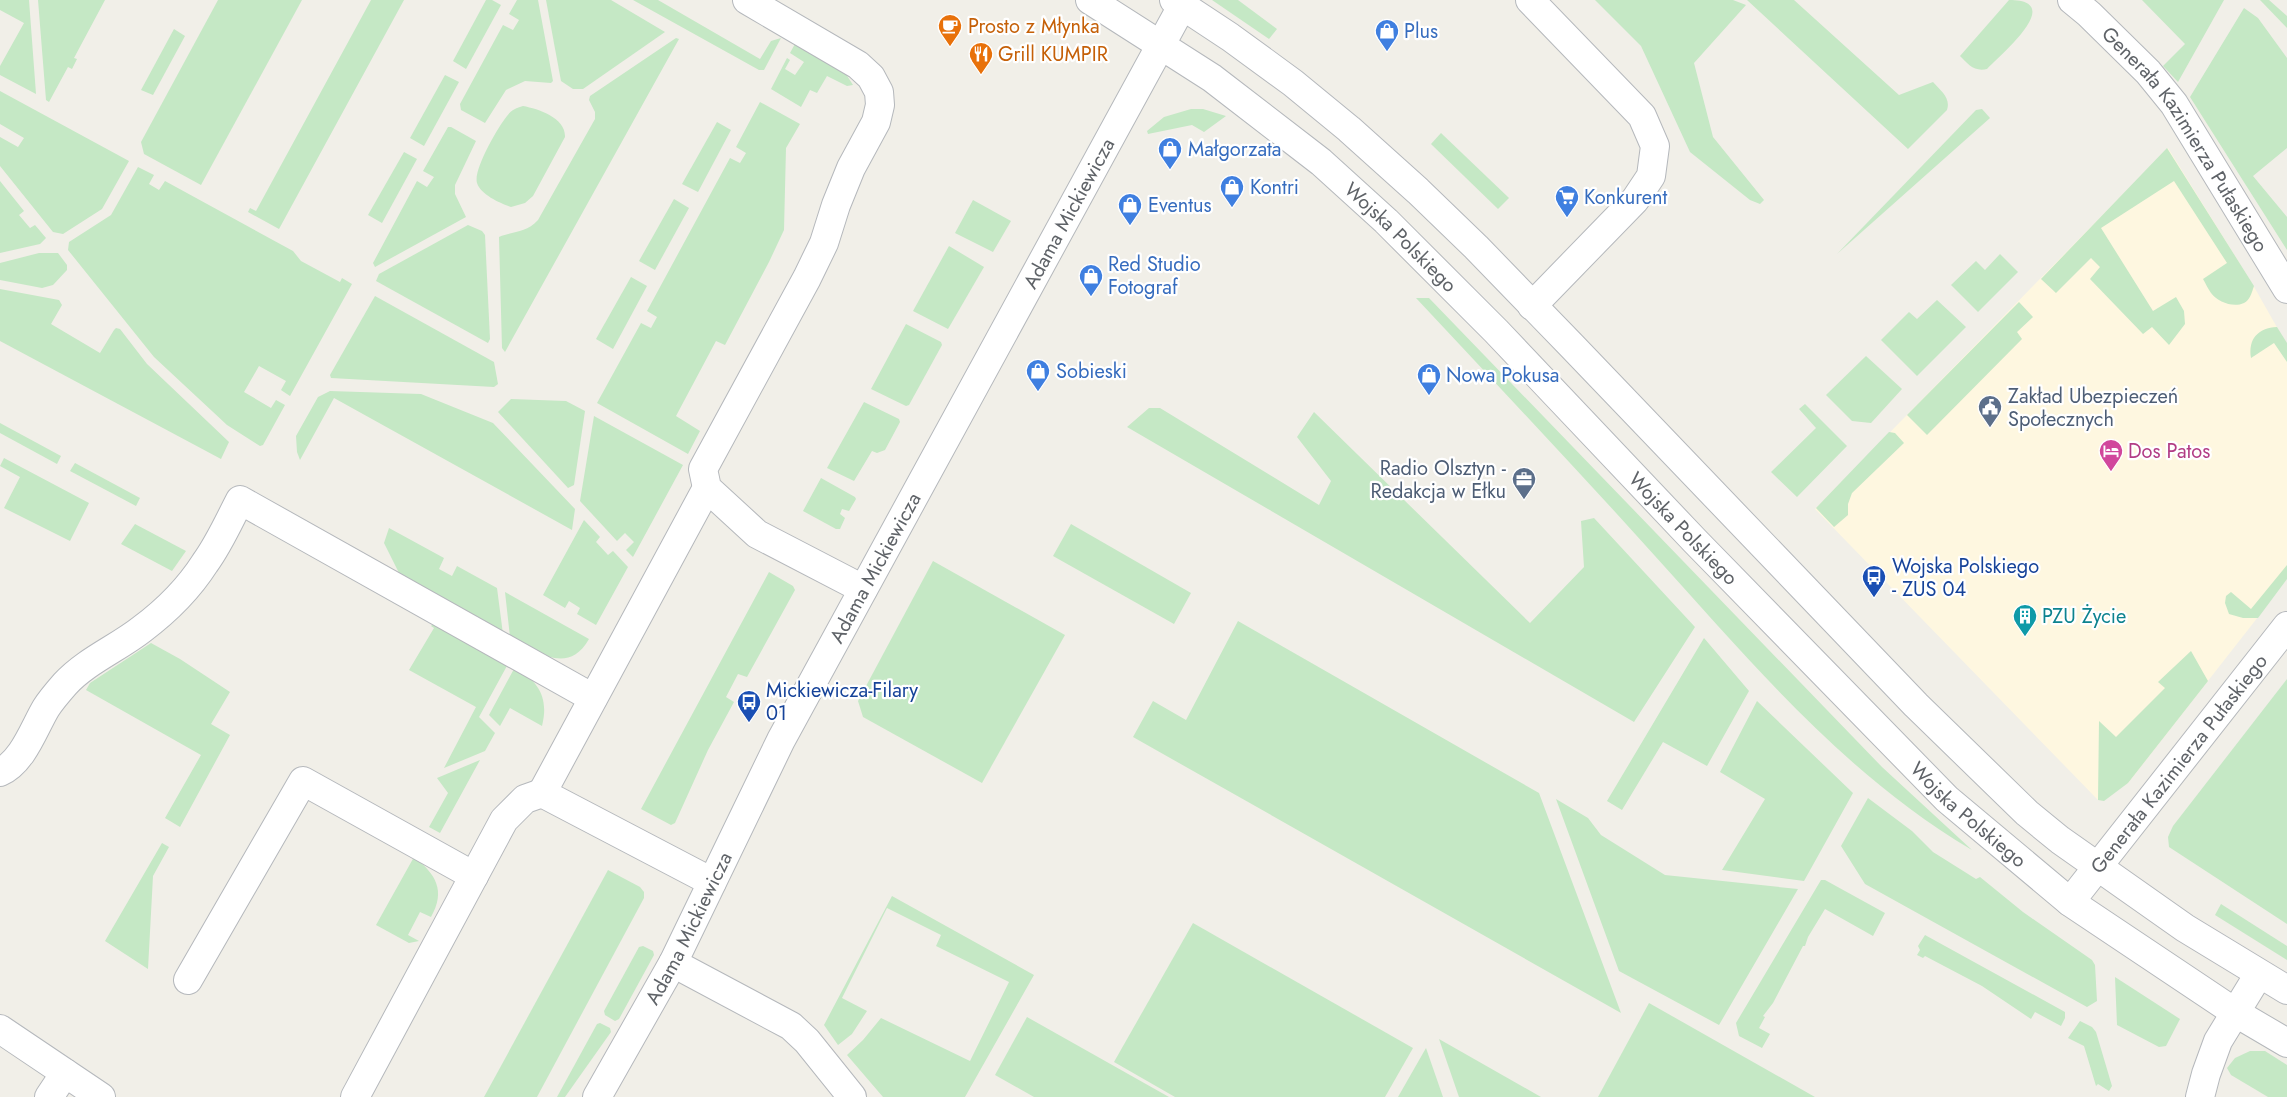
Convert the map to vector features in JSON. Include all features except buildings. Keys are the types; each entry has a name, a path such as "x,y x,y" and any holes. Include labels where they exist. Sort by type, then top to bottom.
{"street":[{"path":"747,0 858,65 871,77 879,92 880,105 876,122 851,168 824,242 807,278 702,469 707,488 757,534 863,589"},
{"name":"Wojska Polskiego","path":"1090,0 1161,43 1266,117 1321,162 1386,222 1496,331 1695,541 1947,799 2070,902 2236,1013 2287,1043"},
{"path":"1530,0 1642,116 1655,146 1652,176 1635,200 1532,306"},
{"name":"Generała Kazimierza Pułaskiego","path":"2072,0 2089,14 2148,72 2174,104 2287,289"},
{"name":"Wojska Polskiego","path":"1178,3 1275,70 1348,129 1470,241 1982,770 2027,813 2098,868 2184,928 2287,990"},
{"name":"Adama Mickiewicza","path":"596,1097 673,963 781,740 1161,43 1178,3"},
{"path":"354,1097 504,820 524,799 542,793 707,488"},
{"path":"0,772 6,769 19,755 47,706 66,683 91,663 141,630 167,609 190,583 206,563 240,500 594,698"},
{"name":"Generała Kazimierza Pułaskiego","path":"2070,902 2287,626"},
{"path":"188,980 303,781 474,876"},
{"path":"542,793 712,882"},
{"path":"673,963 790,1026 807,1040 852,1097"},
{"path":"2200,1097 2218,1041 2259,974"},
{"path":"0,1029 101,1097"},
{"path":"49,1097 64,1072"}],"shaded area":[{"path":"2168,148 2253,285 2287,345 2287,574 2258,617 2128,783 2098,800 1815,509"}],"green space":[{"path":"0,0 29,0 36,94 0,75 0,66 24,23 0,10"},
{"path":"38,0 105,0 74,58 77,59 72,69 68,67 49,102 46,100"},
{"path":"218,0 302,0 201,185 144,154 141,142"},
{"path":"371,0 404,0 279,229 248,212 250,208 256,211"},
{"path":"486,0 492,0 501,5 466,69 453,61"},
{"path":"517,0 538,0 553,81 551,83 525,81 506,90 485,123 461,110 460,104 503,25 513,30 519,20 509,14"},
{"path":"546,0 611,0 665,32 583,89 573,89 561,81"},
{"path":"633,0 658,0 760,59 771,41 781,38 764,70 759,70"},
{"path":"1212,0 1238,0 1277,29 1269,39"},
{"path":"1595,0 1733,0 1746,5 1694,63 1713,137 1764,200 1760,204 1750,200 1690,152 1641,46"},
{"path":"1747,0 1794,0 1899,95 1933,82 1948,102 1947,110 1908,149"},
{"path":"2009,0 2025,2 2032,9 2031,18 2025,29 1987,69 1982,70 1972,67 1960,56"},
{"path":"2142,0 2224,0 2178,82 2163,66 2185,44"},
{"path":"2260,0 2269,0 2287,16 2287,28"},
{"path":"2244,8 2258,18 2287,58 2287,148 2253,176 2287,217 2287,250 2190,97"},
{"path":"174,29 185,36 153,95 141,90"},
{"path":"676,38 679,39 505,352 502,348 499,237 524,230 538,220 595,119 595,112 589,100 590,96"},
{"path":"796,42 844,71 853,85 847,86 827,76 817,93 810,90 801,107 771,89 787,58 790,60 785,69 795,75 804,62 790,53"},
{"path":"445,75 459,82 424,146 410,138"},
{"path":"0,91 129,161 102,209 63,234 53,232 0,166 0,137 18,147 24,138 0,124"},
{"path":"760,102 800,124 786,148 784,230 725,345 716,341 676,416 700,431 688,454 597,403 641,323 651,328 657,317 647,311 730,158 740,163 746,153 736,147"},
{"path":"523,106 544,112 556,120 564,130 565,137 533,196 525,203 511,207 496,201 482,191 477,183 477,177 482,159 503,122 512,111"},
{"path":"1191,109 1203,109 1226,116 1204,132 1192,125 1148,134 1147,131 1164,117"},
{"path":"1982,109 1990,118 1837,254 1976,110"},
{"path":"717,122 731,130 698,192 682,184"},
{"path":"448,127 476,141 455,185 455,194 466,217 375,267 373,263 417,181 427,187 434,177 423,171"},
{"path":"1441,133 1509,198 1498,209 1431,144"},
{"path":"2167,148 2254,286 2248,300 2235,305 2218,299 2211,293 2203,279 2227,263 2174,181 2101,228 2153,311 2176,297 2184,311 2185,324 2169,345 2152,327 2143,334 2090,279 2100,267 2091,258 2056,293 2041,279"},
{"path":"404,152 417,159 382,223 368,215"},
{"path":"138,167 154,175 149,184 159,190 165,181 293,251 301,261 340,282 342,278 352,284 290,396 281,390 286,381 259,366 244,392 271,408 276,400 285,405 263,445 260,446 227,425 154,357 68,250 69,242 111,215"},
{"path":"0,181 24,211 19,215 30,228 35,225 46,238 40,244 0,253"},
{"path":"674,199 689,208 655,270 639,261"},
{"path":"973,200 1011,221 993,252 955,233"},
{"path":"468,225 482,231 485,235 490,339 488,343 376,281 379,274"},
{"path":"949,246 984,267 948,329 913,311"},
{"path":"39,253 58,253 67,265 67,270 53,285 42,288 0,280 0,263"},
{"path":"2000,254 2018,272 1978,312 1951,285 1976,261 1985,270"},
{"path":"631,277 647,286 613,349 596,339"},
{"path":"0,289 59,300 62,305 51,324 100,353 114,330 116,328 120,329 147,364 229,442 221,459 0,341"},
{"path":"375,296 494,362 498,384 494,387 331,378 330,375"},
{"path":"1416,298 1429,298 1882,767 1972,850 1926,820 1883,788 1803,715 1765,677 1596,491"},
{"path":"1937,300 1966,327 1917,376 1881,340 1909,312 1917,319"},
{"path":"2019,302 2033,317 2017,332 2022,339 1927,435 1907,415"},
{"path":"906,324 941,342 942,345 909,405 906,406 871,389"},
{"path":"2277,327 2287,343 2287,362 2274,343 2251,358 2251,345 2256,336 2264,330"},
{"path":"1866,356 1902,389 1871,423 1852,421 1826,395"},
{"path":"330,391 421,394 493,423 575,509 572,530 334,398 300,460 297,452 296,436 318,397"},
{"path":"511,399 566,401 585,411 574,485 568,488 498,412"},
{"path":"864,402 899,419 900,422 885,450 877,453 872,451 854,481 827,468"},
{"path":"1805,404 1847,446 1797,497 1771,472 1816,428 1799,409"},
{"path":"1149,408 1160,408 1319,505 1331,481 1297,437 1314,412 1530,623 1584,567 1581,521 1594,518 1695,627 1634,722 1127,427"},
{"path":"594,416 683,465 633,557 626,550 634,542 625,533 617,541 580,501"},
{"path":"0,423 61,456 57,464 0,433"},
{"path":"1889,432 1895,433 1904,443 1852,493 1848,504 1848,515 1834,527 1816,508"},
{"path":"4,458 89,503 70,541 4,508 20,477 0,466"},
{"path":"75,463 140,498 136,506 70,471"},
{"path":"821,478 856,499 849,511 842,509 840,514 845,518 840,529 836,529 803,511"},
{"path":"584,520 600,537 596,542 608,555 613,551 628,567 596,625 577,614 580,608 569,601 565,608 543,595"},
{"path":"135,524 186,551 172,571 121,544"},
{"path":"1071,524 1191,593 1174,624 1053,556"},
{"path":"389,528 444,558 439,569 452,576 457,566 497,588 503,634 404,578 399,573 384,543"},
{"path":"933,561 1065,635 982,783 863,717 858,701"},
{"path":"2287,565 2287,579 2258,618 2243,618 2229,614 2225,603 2226,596 2231,592 2251,609"},
{"path":"769,572 793,586 795,590 747,677 738,674 726,697 734,702 708,750 675,823 671,825 641,809"},
{"path":"505,592 589,639 581,650 572,656 562,659 552,658 531,649 510,637"},
{"path":"1238,621 1539,793 1621,1013 1133,737 1153,701 1186,720"},
{"path":"434,623 508,664 479,717 495,733 485,751 444,768 476,707 409,670 434,628 431,626"},
{"path":"1704,638 1749,691 1707,766 1663,742 1622,810 1607,801"},
{"path":"151,643 180,659 230,692 211,724 230,735 180,827 165,818 201,755 86,690 90,683"},
{"path":"2191,651 2208,681 2128,783 2104,801 2098,800 2099,721 2116,737 2165,688 2158,682"},
{"path":"515,667 536,685 540,692 544,707 542,726 510,708 500,726 489,715"},
{"path":"2287,679 2287,924 2169,847 2168,837 2173,826"},
{"path":"1757,701 1853,793 1804,881 1722,870 1765,799 1720,772"},
{"path":"480,760 440,833 429,827 448,793 437,778"},
{"path":"1868,798 1912,831 1933,852 1976,879 1980,877 2023,912 2092,960 2095,965 2097,1001 2087,1007 1865,884 1841,846"},
{"path":"1556,799 1588,818 1601,835 1665,875 1798,889 1719,1025 1619,971"},
{"path":"162,843 169,847 153,876 148,969 105,941"},
{"path":"414,857 422,863 433,877 438,891 438,899 431,917 420,912 408,935 419,941 409,943 376,925"},
{"path":"608,870 640,887 644,892 644,898 537,1097 484,1097"},
{"path":"1821,880 1825,880 1885,913 1873,936 1825,909 1773,1003 1763,1016 1765,1017 1759,1028 1770,1034 1762,1048 1739,1036 1736,1023"},
{"path":"892,896 1034,975 965,1097 883,1097 847,1055 863,1040 881,1018 970,1061 1009,982 936,946 941,935 887,908 842,998 867,1011 852,1034 838,1045 824,1025"},
{"path":"2221,904 2287,946 2287,960 2215,915"},
{"path":"1193,923 1413,1048 1385,1097 1175,1097 1114,1062"},
{"path":"1925,935 2065,1012 2065,1018 2061,1026 2035,1012 2031,1019 1982,986 1925,956 1923,958 1917,955 1920,950 1918,946"},
{"path":"643,946 653,951 654,955 619,1019 615,1021 605,1015 604,1011 639,947"},
{"path":"2115,977 2180,1019 2166,1046 2159,1047 2117,1025"},
{"path":"1649,1003 1815,1097 1598,1097"},
{"path":"1027,1017 1169,1097 1034,1097 995,1075"},
{"path":"2080,1021 2092,1027 2096,1032 2112,1086 2109,1091 2098,1084 2096,1086 2084,1046 2068,1038"},
{"path":"600,1023 610,1028 611,1032 565,1097 557,1097 597,1024"},
{"path":"1439,1039 1541,1097 1459,1097"},
{"path":"1426,1048 1443,1097 1398,1097"},
{"path":"2250,1051 2265,1051 2287,1065 2287,1097 2268,1097 2231,1075 2227,1068 2235,1058"}],"place":[{"name":"Prosto z Młynka","path":"950,47"},
{"name":"Plus","path":"1387,52"},
{"name":"Grill KUMPIR","path":"981,75"},
{"name":"Małgorzata","path":"1170,170"},
{"name":"Kontri","path":"1232,208"},
{"name":"Konkurent","path":"1567,218"},
{"name":"Eventus","path":"1130,226"},
{"name":"Red Studio Fotograf","path":"1091,297"},
{"name":"Sobieski","path":"1038,392"},
{"name":"Nowa Pokusa","path":"1429,396"},
{"name":"Zakład Ubezpieczeń Społecznych","path":"1990,428"},
{"name":"Dos Patos","path":"2111,472"},
{"name":"Radio Olsztyn - Redakcja w Ełku","path":"1524,500"},
{"name":"Wojska Polskiego - ZUS 04","path":"1874,598"},
{"name":"PZU Życie","path":"2025,637"},
{"name":"Mickiewicza-Filary 01","path":"749,723"}]}
